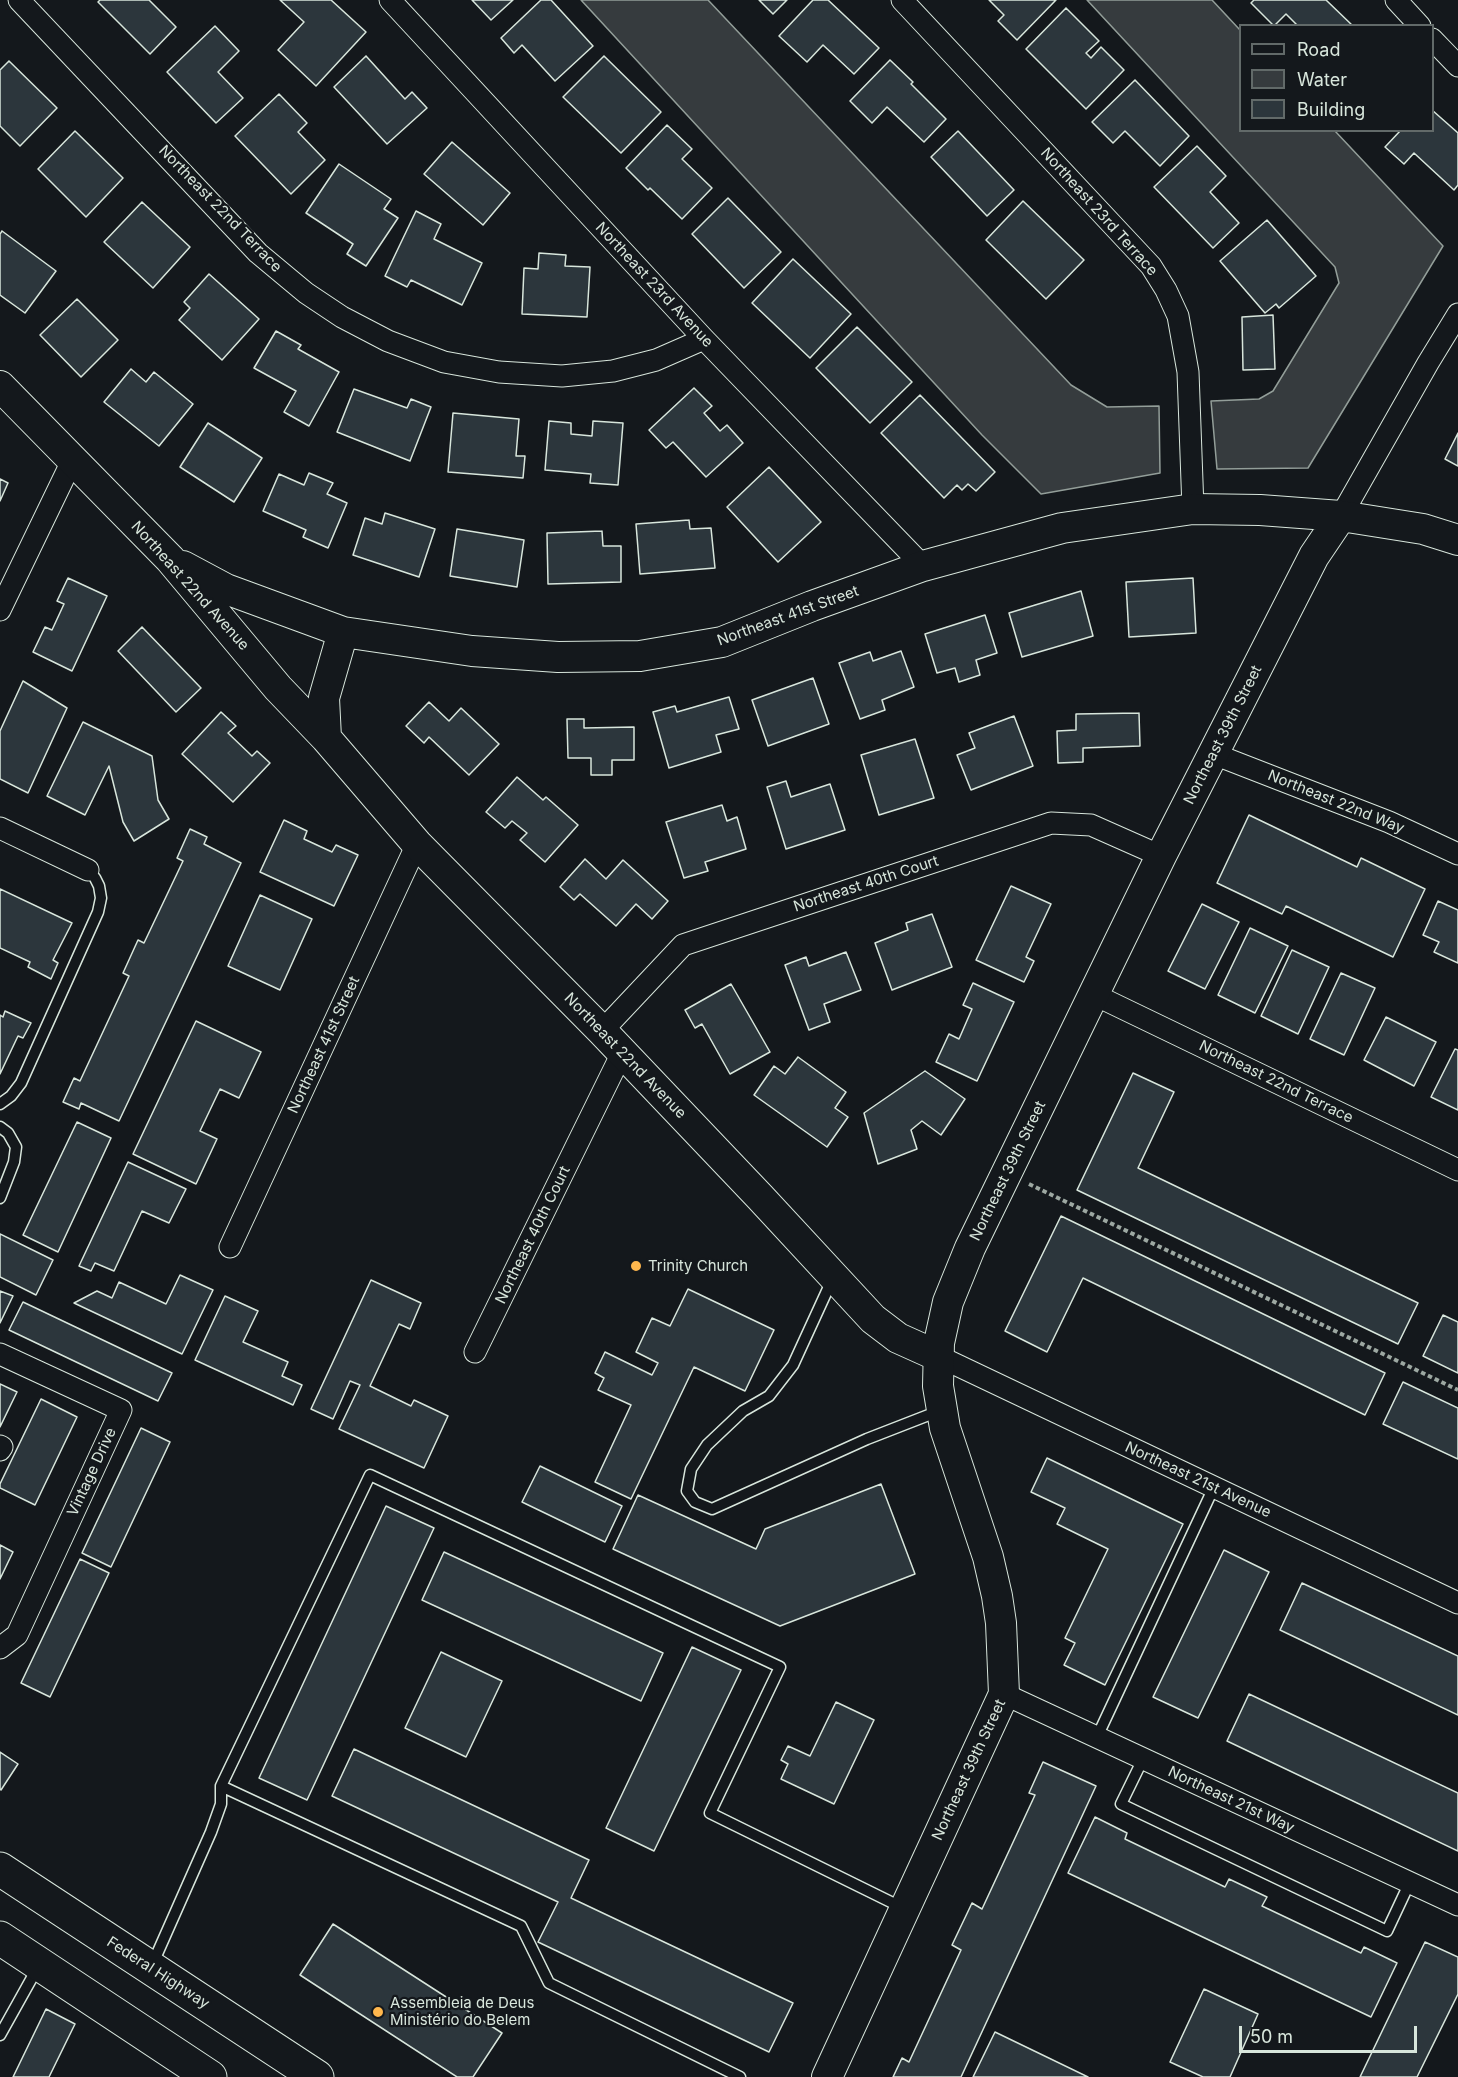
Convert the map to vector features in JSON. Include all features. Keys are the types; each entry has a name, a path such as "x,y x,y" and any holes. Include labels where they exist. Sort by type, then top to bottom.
{"main road":[{"name":"Federal Highway","path":"0,1869 317,2077"},
{"path":"0,1938 210,2077"}],"street":[{"name":"Northeast 22nd Terrace","path":"19,0 258,253 306,293 342,317 388,341 444,362 499,372 562,376 614,371 656,360 704,339"},
{"name":"Northeast 23rd Avenue","path":"390,0 704,339 922,566"},
{"name":"Northeast 23rd Terrace","path":"902,0 1151,266 1166,290 1178,316 1184,342 1189,391 1193,509"},
{"path":"1396,0 1418,24"},
{"path":"1434,41 1458,66"},
{"name":"Northeast 39th Street","path":"832,2075 904,1908 1004,1695 1001,1623 997,1596 988,1557 945,1428 938,1386 939,1344 948,1302 970,1248 1161,856 1314,556 1341,516 1458,314"},
{"name":"Northeast 22nd Avenue","path":"0,386 170,559 278,688 326,738 417,844 602,1031 873,1319 898,1338 938,1356"},
{"path":"0,610 72,461"},
{"name":"Northeast 41st Street","path":"170,559 226,589 343,632 483,652 558,657 640,656 722,642 922,566 1062,528 1193,509 1260,510 1341,516"},
{"path":"1341,516 1423,529 1458,540"},
{"path":"326,738 324,698 343,632"},
{"name":"Northeast 22nd Way","path":"1214,754 1389,822 1458,854"},
{"name":"Northeast 40th Court","path":"602,1031 683,945 1051,824 1092,825 1161,856"},
{"path":"0,828 88,870"},
{"name":"Northeast 41st Street","path":"230,1247 417,844"},
{"name":"Northeast 22nd Terrace","path":"1095,995 1458,1170"},
{"name":"Northeast 40th Court","path":"475,1352 622,1053"},
{"name":"Vintage Drive","path":"0,1354 121,1410 17,1635 0,1648"},
{"name":"Northeast 21st Avenue","path":"938,1356 1458,1603"},
{"name":"Northeast 21st Way","path":"1004,1695 1458,1905"}],"lane":[{"path":"0,1104 21,1083 98,912 101,898 99,886 88,870"},
{"path":"0,1127 8,1133 16,1147 15,1162 0,1198"},
{"path":"834,1276 793,1365 769,1396 743,1411 707,1445 691,1469 687,1491 695,1502 712,1509 856,1444 942,1410"},
{"path":"151,1968 211,1832 221,1804 221,1786 370,1475 780,1667 710,1813 904,1908"},
{"path":"1097,1737 1214,1487"},
{"path":"1143,1759 1121,1804 1386,1931 1410,1882"},
{"path":"221,1786 522,1926 549,1983 740,2077"},
{"path":"0,2035 39,1964"}],"path":[{"path":"1008,1173 1458,1390"}],"water":[{"path":"581,0 708,0 1071,385 1107,407 1159,406 1160,473 1041,494 982,435"},
{"path":"1087,0 1212,0 1239,29 1239,132 1336,132 1443,246 1308,468 1217,469 1211,401 1259,399 1273,391 1339,283 1335,267"}],"building":[{"path":"100,0 149,0 176,27 150,54 98,2"},
{"path":"280,0 331,0 366,32 316,86 278,50 304,22"},
{"path":"472,0 513,0 491,20"},
{"path":"541,0 551,0 593,46 555,81 522,45 514,53 501,38"},
{"path":"759,0 787,0 773,14"},
{"path":"813,0 828,0 879,48 854,74 823,45 807,62 779,36"},
{"path":"989,0 1056,0 1017,40 998,21 1004,15"},
{"path":"1254,0 1326,0 1351,24 1296,24 1286,14 1276,24 1272,24 1251,3"},
{"path":"1066,8 1099,41 1086,53 1091,58 1101,47 1124,70 1086,109 1026,49"},
{"path":"215,26 239,51 218,72 243,98 216,123 167,72"},
{"path":"366,56 405,99 412,92 427,108 387,144 334,87"},
{"path":"604,56 661,112 621,153 563,97"},
{"path":"890,60 946,119 924,142 887,107 872,123 850,101"},
{"path":"9,61 57,108 20,146 0,126 0,70"},
{"path":"1135,80 1189,136 1160,166 1125,131 1113,143 1092,122"},
{"path":"279,94 307,123 298,132 325,160 291,194 235,136"},
{"path":"1434,112 1458,133 1458,185 1454,190 1414,153 1404,164 1385,147 1399,132 1434,132"},
{"path":"667,125 692,149 682,159 712,188 682,219 626,168"},
{"path":"75,131 123,178 86,217 38,169"},
{"path":"958,131 1014,190 987,216 931,157"},
{"path":"452,142 510,193 483,225 424,174"},
{"path":"1197,146 1226,176 1210,192 1239,223 1213,248 1154,187"},
{"path":"339,164 391,199 384,209 398,218 366,266 347,254 353,244 306,213"},
{"path":"728,198 781,252 744,288 692,234"},
{"path":"1023,201 1084,260 1046,299 986,240"},
{"path":"142,202 190,247 153,288 104,242"},
{"path":"416,211 441,224 434,239 482,263 462,305 411,280 407,287 385,276"},
{"path":"1267,220 1316,276 1279,308 1276,304 1265,313 1220,261"},
{"path":"2,231 56,271 25,313 0,295 0,234"},
{"path":"539,253 566,255 565,266 590,267 587,317 522,314 524,268 538,269"},
{"path":"793,259 851,314 810,358 752,303"},
{"path":"209,274 259,319 222,360 179,320 190,308 184,302"},
{"path":"77,299 118,340 81,377 40,335"},
{"path":"1273,315 1275,369 1243,370 1242,317"},
{"path":"857,327 912,382 870,423 816,368"},
{"path":"276,331 301,345 298,349 339,372 309,426 284,412 296,391 254,368"},
{"path":"131,369 146,382 154,372 193,404 159,446 104,402"},
{"path":"694,388 712,406 704,413 720,431 727,425 743,443 706,477 673,442 666,448 649,430"},
{"path":"354,389 407,408 411,399 431,407 410,461 337,432"},
{"path":"920,395 995,472 976,491 968,484 962,490 957,485 944,498 881,433"},
{"path":"453,413 519,419 516,456 525,456 523,478 448,472"},
{"path":"549,421 571,423 571,434 592,436 593,421 623,423 618,485 590,483 591,474 545,470"},
{"path":"208,423 262,458 234,502 180,467"},
{"path":"1458,433 1458,466 1445,459"},
{"path":"769,467 821,522 778,562 727,507"},
{"path":"309,473 333,483 327,494 347,503 328,548 303,537 306,530 263,511 279,474 304,485"},
{"path":"0,479 8,483 0,501"},
{"path":"385,513 435,529 419,577 353,555 365,518 382,524"},
{"path":"689,520 690,529 711,528 715,568 640,574 636,524"},
{"path":"457,529 524,540 517,587 450,576"},
{"path":"602,531 603,546 621,546 621,582 548,584 547,533"},
{"path":"68,578 107,596 72,671 33,652 45,627 52,630 64,604 57,601"},
{"path":"1193,578 1196,633 1129,637 1126,582"},
{"path":"1081,591 1093,636 1022,657 1009,613"},
{"path":"985,615 997,653 976,660 980,675 959,682 955,668 937,673 925,634"},
{"path":"142,627 201,688 176,712 118,651"},
{"path":"901,651 914,687 882,700 885,710 860,719 839,663 870,652 873,661"},
{"path":"813,678 829,724 768,746 752,700"},
{"path":"23,681 67,708 28,793 0,779 0,731"},
{"path":"729,697 739,729 716,735 721,752 669,768 653,712 675,706 677,712"},
{"path":"429,702 449,721 461,708 499,744 469,775 429,737 424,743 406,726"},
{"path":"221,712 236,726 228,733 252,756 257,751 270,763 233,802 182,754"},
{"path":"1139,713 1140,746 1083,748 1083,762 1058,763 1057,731 1076,730 1076,714"},
{"path":"1014,716 1033,766 971,790 957,755 975,748 969,733"},
{"path":"567,719 584,719 584,728 634,727 634,760 612,760 612,775 591,775 591,758 568,758"},
{"path":"83,722 152,756 158,800 169,819 134,841 123,822 109,766 85,815 47,796"},
{"path":"915,739 934,798 879,815 861,755"},
{"path":"517,777 543,800 546,797 578,825 545,862 520,840 527,833 512,821 505,828 486,812"},
{"path":"786,781 791,797 830,784 845,830 786,849 767,787"},
{"path":"722,805 727,821 737,817 746,849 705,862 708,871 684,878 666,822"},
{"path":"1249,815 1357,867 1361,858 1425,889 1393,957 1286,906 1282,914 1217,883"},
{"path":"284,820 307,831 304,839 332,852 336,845 358,855 334,906 260,872"},
{"path":"190,829 207,837 204,844 241,863 119,1121 81,1103 79,1109 63,1102 74,1078 80,1081 129,976 123,973 138,940 144,943 183,861 177,858"},
{"path":"585,859 606,879 623,860 668,901 652,919 636,904 616,926 580,894 574,900 560,887"},
{"path":"1011,886 1051,904 1026,957 1034,961 1024,982 976,960"},
{"path":"0,889 72,923 53,960 58,963 51,979 28,967 30,962 0,948"},
{"path":"260,895 312,919 280,990 228,966"},
{"path":"1438,901 1458,910 1458,963 1434,952 1439,942 1423,935"},
{"path":"1202,904 1239,922 1205,989 1168,971"},
{"path":"932,914 952,967 892,990 875,943 908,930 906,923"},
{"path":"1250,928 1288,946 1255,1013 1218,995"},
{"path":"1292,950 1329,967 1298,1034 1261,1016"},
{"path":"846,952 861,990 824,1004 830,1022 809,1030 785,965 806,957 809,966"},
{"path":"1341,973 1375,988 1344,1055 1310,1039"},
{"path":"973,983 1014,1002 977,1081 936,1062 949,1034 959,1039 972,1009 963,1005"},
{"path":"731,984 770,1052 730,1074 702,1024 695,1028 685,1010"},
{"path":"5,1011 31,1023 23,1038 18,1036 0,1074 0,1015 3,1017"},
{"path":"1386,1017 1436,1042 1414,1086 1364,1060"},
{"path":"196,1021 261,1052 239,1098 220,1089 200,1131 217,1139 196,1184 133,1154"},
{"path":"1455,1049 1458,1050 1458,1110 1431,1097"},
{"path":"798,1057 846,1092 835,1108 848,1117 827,1147 754,1095 774,1066 785,1074"},
{"path":"925,1071 965,1099 941,1135 922,1121 911,1130 917,1149 878,1164 864,1113"},
{"path":"1133,1073 1174,1092 1138,1168 1418,1303 1398,1344 1077,1190"},
{"path":"77,1122 111,1138 58,1252 23,1235"},
{"path":"128,1162 186,1189 169,1223 142,1211 114,1271 95,1263 91,1271 79,1266"},
{"path":"1061,1216 1385,1373 1365,1415 1083,1278 1047,1352 1005,1331"},
{"path":"0,1234 53,1260 36,1295 0,1277"},
{"path":"180,1275 213,1290 182,1354 74,1303 97,1291 112,1298 119,1282 166,1304"},
{"path":"371,1280 421,1303 410,1329 399,1324 370,1386 411,1406 414,1400 448,1416 424,1468 339,1429 360,1385 350,1381 333,1419 311,1409"},
{"path":"688,1289 774,1330 745,1391 694,1367 631,1499 595,1482 631,1405 598,1390 604,1378 595,1373 605,1352 652,1375 658,1363 636,1352 652,1318 670,1326"},
{"path":"0,1291 13,1296 0,1323"},
{"path":"225,1296 258,1311 243,1342 288,1362 282,1376 302,1385 293,1405 195,1360"},
{"path":"23,1302 172,1373 158,1401 9,1330"},
{"path":"1443,1315 1458,1322 1458,1373 1423,1356"},
{"path":"1403,1382 1458,1408 1458,1459 1383,1424"},
{"path":"0,1384 17,1392 0,1427"},
{"path":"41,1399 77,1417 35,1505 0,1488 0,1484"},
{"path":"141,1428 170,1442 111,1567 82,1553"},
{"path":"1047,1458 1183,1524 1105,1685 1064,1665 1075,1643 1065,1638 1108,1549 1057,1524 1065,1508 1031,1492"},
{"path":"540,1466 622,1506 605,1542 522,1502"},
{"path":"881,1484 915,1574 780,1626 613,1549 638,1495 756,1549 765,1529"},
{"path":"386,1506 434,1528 307,1800 259,1778"},
{"path":"0,1545 13,1552 0,1579"},
{"path":"1224,1550 1269,1572 1198,1718 1153,1697"},
{"path":"444,1552 663,1653 641,1701 422,1600"},
{"path":"80,1559 109,1573 50,1697 21,1683"},
{"path":"1302,1583 1458,1656 1458,1715 1280,1630"},
{"path":"692,1647 741,1670 654,1851 606,1828"},
{"path":"441,1652 502,1681 466,1757 405,1728"},
{"path":"1249,1694 1458,1793 1458,1851 1227,1741"},
{"path":"836,1702 874,1720 834,1804 781,1779 788,1764 781,1760 788,1746 810,1756"},
{"path":"354,1749 589,1860 571,1898 793,2003 769,2052 538,1942 558,1902 332,1796"},
{"path":"0,1752 18,1764 1,1790 0,1789"},
{"path":"1043,1762 1096,1786 961,2077 893,2077 902,2058 909,2062 961,1950 952,1945 972,1903 982,1909 1035,1795 1029,1793"},
{"path":"1095,1817 1127,1833 1125,1839 1225,1887 1229,1879 1267,1897 1262,1906 1361,1953 1364,1947 1397,1963 1371,2017 1068,1873"},
{"path":"333,1924 502,2033 473,2077 457,2077 300,1975"},
{"path":"1425,1942 1458,1957 1458,1994 1417,2077 1360,2077"},
{"path":"1204,1989 1258,2014 1230,2077 1203,2077 1170,2062"},
{"path":"46,2009 75,2024 49,2077 13,2077"},
{"path":"995,2032 1088,2077 973,2077"}],"place":[{"name":"Trinity Church","path":"636,1266"},
{"name":"Assembleia de Deus Ministério do Belem","path":"378,2012"}]}
